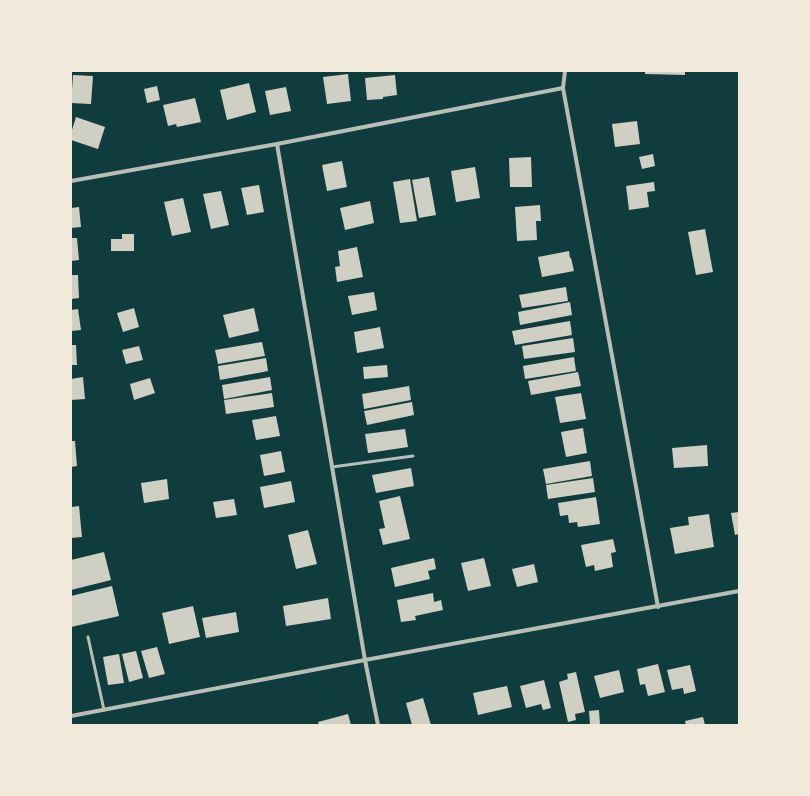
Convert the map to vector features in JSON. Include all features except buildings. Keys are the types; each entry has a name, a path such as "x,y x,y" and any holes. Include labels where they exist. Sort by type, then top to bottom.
{"street":[{"path":"565,71 563,88 658,606"},
{"path":"71,181 277,144 563,88"},
{"path":"277,144 365,660 378,725"},
{"path":"71,716 739,591"}],"lane":[{"path":"332,467 413,456"},
{"path":"88,637 104,710"}]}
